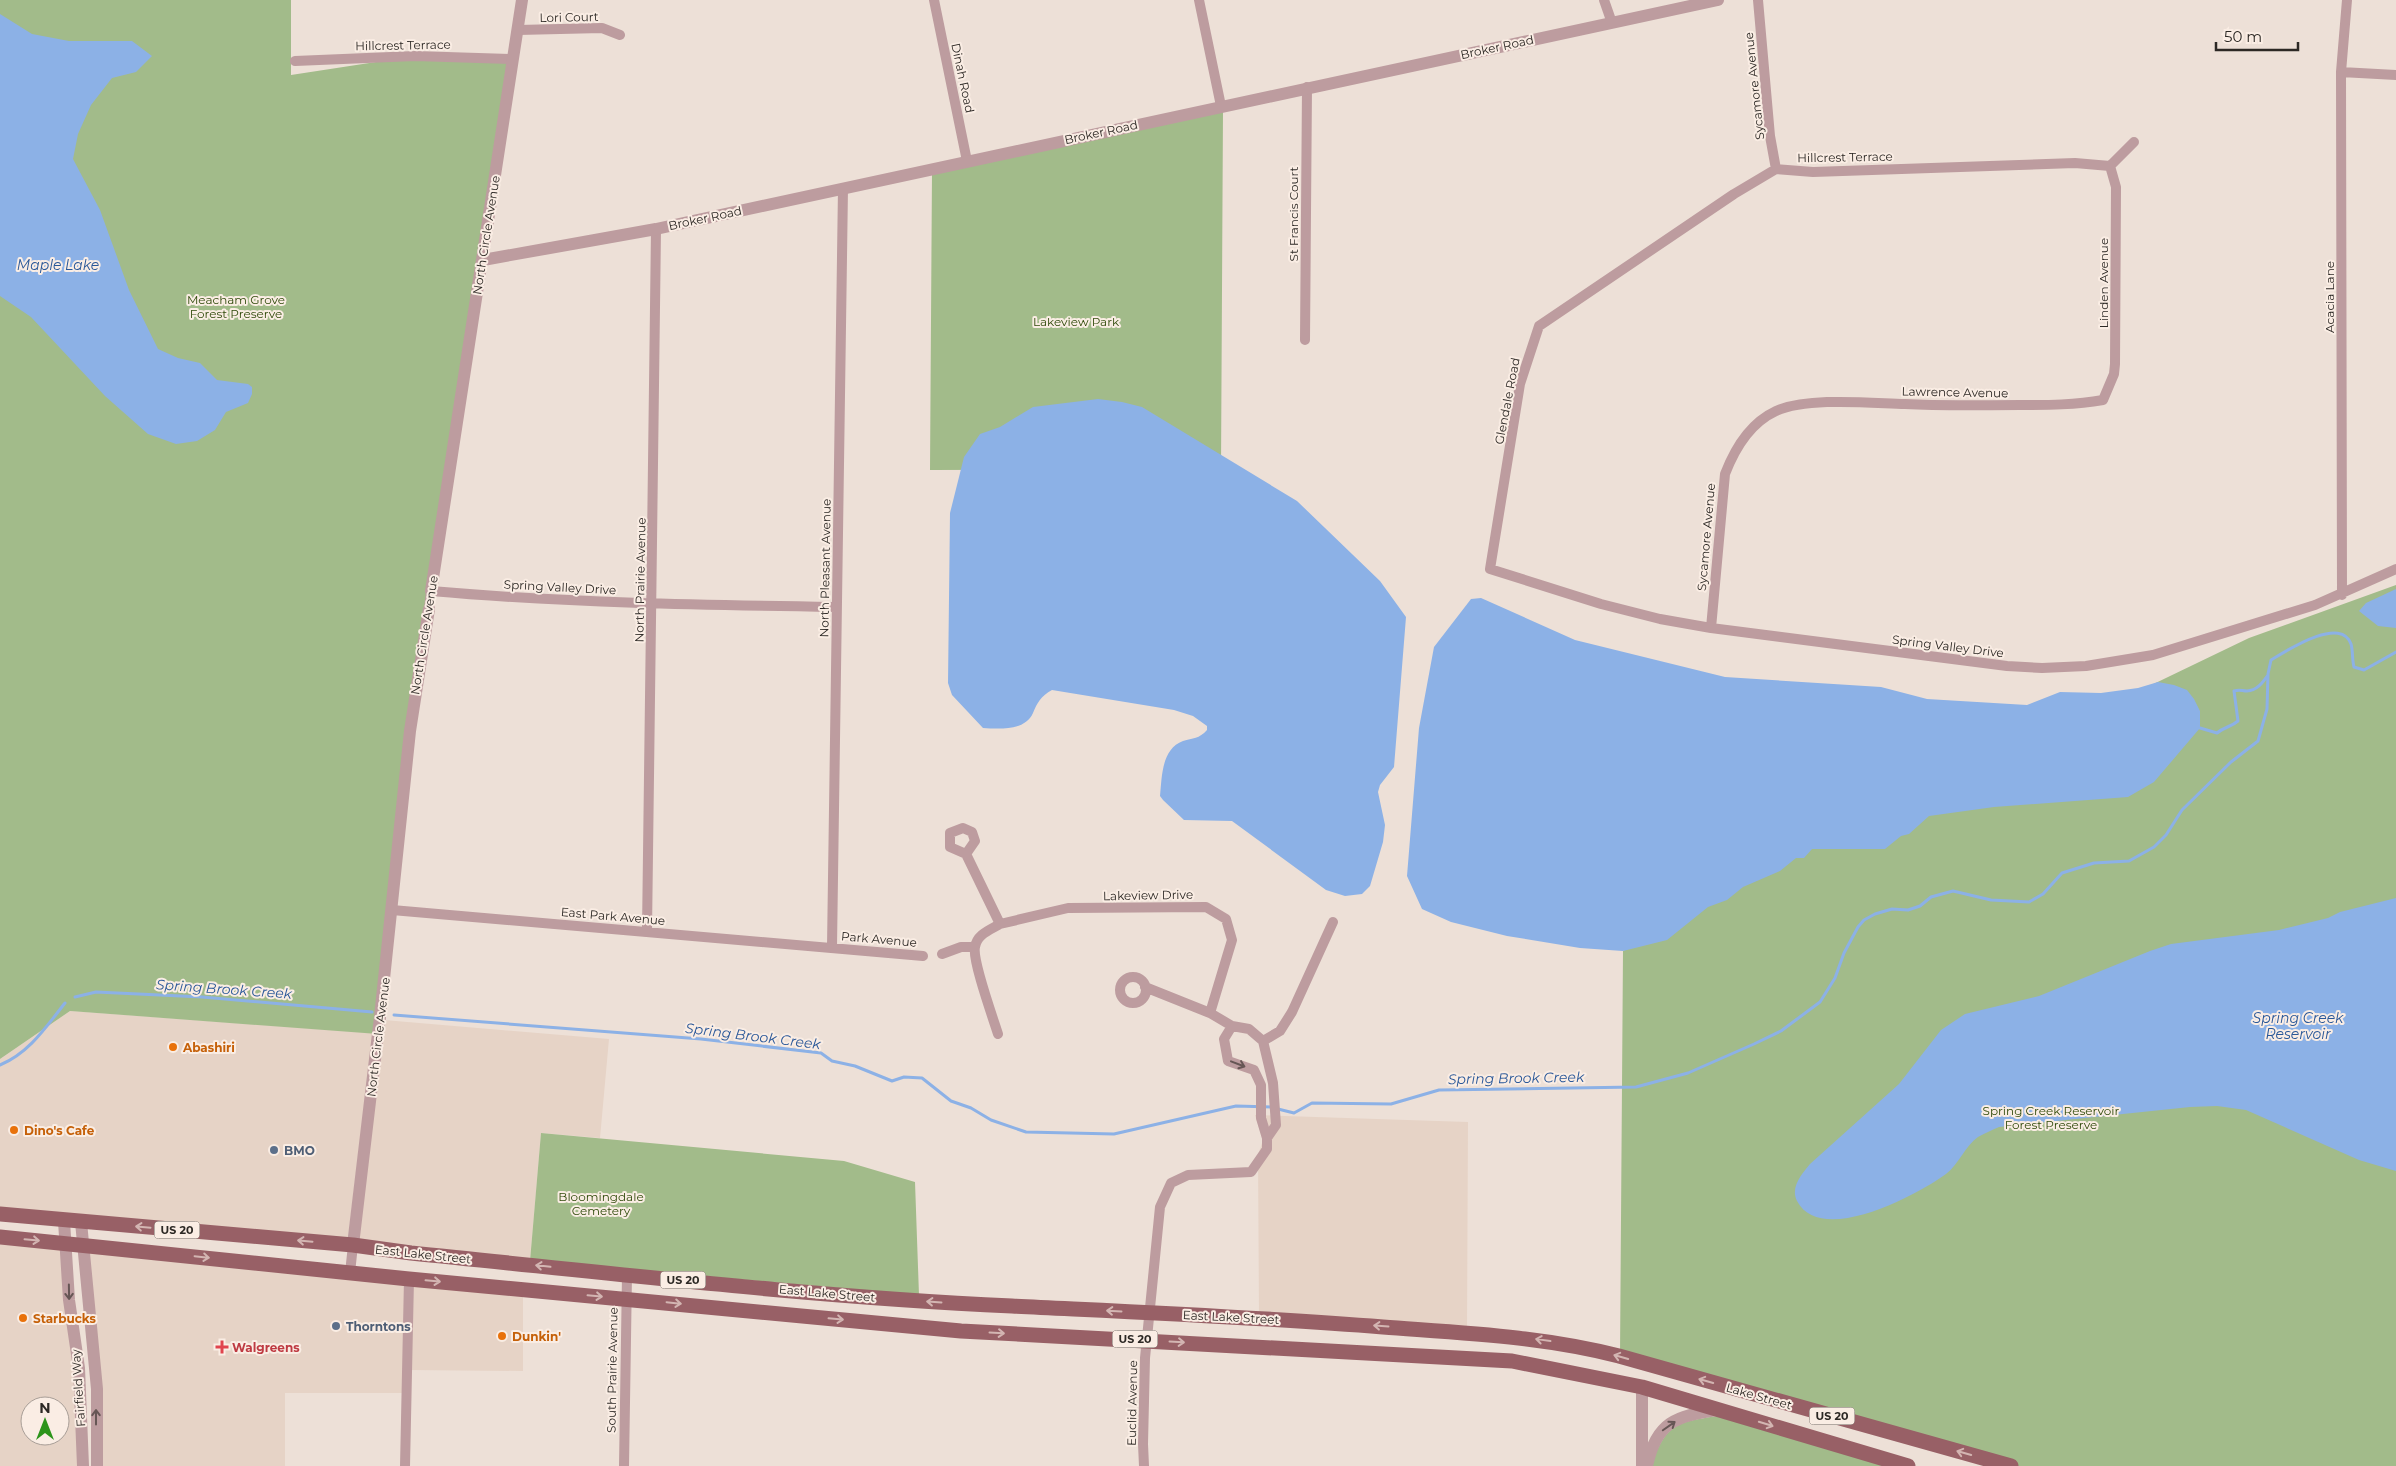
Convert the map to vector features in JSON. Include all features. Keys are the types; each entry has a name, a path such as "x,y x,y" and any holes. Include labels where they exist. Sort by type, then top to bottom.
{"main road":[{"name":"East Lake Street","path":"0,1214 354,1245 626,1275 964,1304 1149,1313 1512,1336 1579,1346 1652,1366"},
{"name":"East Lake Street","path":"0,1237 409,1279 962,1331 1512,1361 1642,1387"},
{"path":"1642,1387 1652,1366"},
{"name":"Lake Street","path":"1652,1366 2011,1466"},
{"name":"Lake Street","path":"1642,1387 1908,1466"}],"street":[{"name":"North Circle Avenue","path":"350,1273 392,910 410,731 522,0"},
{"name":"Dinah Road","path":"934,0 967,161"},
{"path":"1199,0 1221,106"},
{"path":"1604,0 1612,23"},
{"name":"Broker Road","path":"483,260 656,229 1718,0"},
{"name":"Sycamore Avenue","path":"1758,0 1770,136 1776,169"},
{"name":"Acacia Lane","path":"2342,595 2341,72 2347,0"},
{"name":"Lori Court","path":"518,30 602,28 620,35"},
{"name":"Hillcrest Terrace","path":"295,62 415,56 512,59"},
{"path":"2341,72 2396,75"},
{"name":"St Francis Court","path":"1305,340 1307,88"},
{"path":"2110,166 2134,142"},
{"name":"Hillcrest Terrace","path":"1776,169 1813,172 2075,163 2110,166"},
{"name":"Linden Avenue","path":"2103,400 2114,374 2115,364 2116,187 2110,166"},
{"name":"Glendale Road","path":"1490,569 1520,384 1539,326 1734,194 1776,169"},
{"name":"North Pleasant Avenue","path":"832,947 843,188"},
{"name":"North Prairie Avenue","path":"647,932 656,229"},
{"name":"Lawrence Avenue","path":"1807,404 1851,403 1946,406 2081,404 2103,400"},
{"name":"Sycamore Avenue","path":"1711,628 1722,486 1731,457 1744,436 1767,417 1790,406 1807,404"},
{"name":"Spring Valley Drive","path":"1490,569 1601,604 1711,628 2007,666 2070,667 2119,662 2153,655 2315,605 2342,595 2396,569"},
{"name":"Spring Valley Drive","path":"431,591 542,600 652,604 837,606"},
{"path":"966,854 1000,924"},
{"name":"Lakeview Drive","path":"975,947 982,934 1000,924 1068,908 1206,907 1226,918 1232,940 1210,1013"},
{"name":"East Park Avenue","path":"392,910 832,947"},
{"path":"1263,1040 1280,1031 1292,1012 1333,922"},
{"name":"Park Avenue","path":"832,947 923,956"},
{"path":"942,954 961,947 975,947 981,977 998,1034"},
{"path":"1145,987 1210,1013 1232,1026 1249,1029 1263,1040 1273,1083 1276,1116 1276,1125 1267,1138"},
{"path":"1147,1340 1160,1207 1171,1183 1188,1174 1250,1172 1267,1149 1267,1138 1261,1114 1261,1085 1254,1070 1228,1061 1224,1039 1232,1026"},
{"name":"Fairfield Way","path":"64,1220 69,1300 79,1368 83,1466"},
{"name":"Fairfield Way","path":"81,1222 96,1389 97,1466"},
{"name":"South Prairie Avenue","path":"624,1466 626,1275"},
{"path":"405,1466 409,1279"},
{"name":"Euclid Avenue","path":"1144,1466 1143,1444 1147,1340"},
{"path":"1642,1387 1642,1466"},
{"path":"1646,1466 1657,1434 1685,1415 1720,1410"}],"shaded area":[{"path":"70,1011 373,1033 348,1238 0,1207 0,1059"},
{"path":"384,1020 609,1039 600,1138 541,1133 530,1261 358,1242"},
{"path":"1255,1115 1468,1122 1467,1328 1259,1314 1258,1155 1263,1140"},
{"path":"0,1241 61,1247 74,1364 79,1466 0,1466"},
{"path":"88,1249 523,1292 523,1371 410,1370 409,1393 285,1393 285,1466 99,1466"}],"green space":[{"name":"Meacham Grove Forest Preserve","path":"0,0 291,0 291,75 415,56 512,59 410,731 378,1034 70,1011 0,1059"},
{"name":"Lakeview Park","path":"1223,110 1221,469 930,470 932,172"},
{"name":"Spring Creek Reservoir Forest Preserve","path":"2396,585 2396,1466 2016,1466 1620,1356 1623,951 1724,891 2249,638"},
{"name":"Bloomingdale Cemetery","path":"541,1133 844,1161 915,1182 919,1295 530,1261"},
{"path":"1718,1416 1896,1466 1651,1466 1662,1441 1674,1428 1692,1420"}],"water":[{"name":"Maple Lake","path":"0,14 32,34 69,41 132,41 152,56 136,72 112,78 91,105 78,134 73,159 100,210 129,290 158,349 178,358 200,363 217,380 248,384 252,387 252,394 248,403 226,412 215,430 197,441 176,444 148,434 105,396 31,317 0,296"},
{"path":"1098,399 1142,407 1297,501 1380,581 1406,617 1394,767 1380,785 1378,792 1385,825 1383,842 1370,886 1362,894 1345,896 1326,890 1232,821 1184,820 1163,800 1160,796 1162,773 1170,750 1183,741 1199,737 1207,730 1207,726 1193,716 1174,710 1052,690 1040,700 1029,719 1024,723 1011,728 983,728 952,695 948,683 950,513 964,457 980,434 1000,427 1033,407"},
{"path":"2396,589 2396,628 2378,626 2359,611 2366,603"},
{"path":"1481,598 1575,640 1725,677 1881,687 1927,699 2027,705 2060,692 2101,693 2138,688 2158,682 2187,690 2200,711 2200,728 2154,782 2128,797 1994,807 1929,816 1909,834 1901,836 1885,849 1812,849 1804,858 1796,858 1780,871 1743,887 1727,900 1708,907 1667,940 1623,951 1580,948 1507,936 1451,922 1422,909 1407,876 1419,728 1434,647 1471,599"},
{"name":"Spring Creek Reservoir","path":"2396,898 2396,1171 2359,1160 2246,1110 2217,1106 2190,1107 1999,1127 1973,1141 1951,1170 1933,1183 1893,1203 1848,1218 1827,1219 1809,1214 1797,1201 1795,1196 1796,1186 1810,1164 1899,1084 1941,1030 1965,1014 2039,996 2171,944 2279,930"}],"waterway":[{"name":"Spring Brook Creek","path":"1278,1109 1294,1113 1312,1103 1391,1104 1439,1090 1636,1087 1688,1073 1781,1031 1820,1002 1835,978 1844,953 1858,927 1864,920 1875,914 1892,909 1908,910 1920,906 1931,897 1953,891 1991,900 2029,902 2043,894 2062,873 2094,863 2129,861 2154,847 2166,835 2182,810 2231,762 2258,741 2267,709 2268,674 2271,660 2300,643 2325,634 2336,633 2345,636 2351,644 2354,667 2364,670 2396,652"},
{"path":"2200,728 2217,733 2233,725 2238,721 2234,691 2251,691 2259,686 2268,675"},
{"name":"Spring Brook Creek","path":"75,997 96,992 202,997 372,1012"},
{"name":"Spring Brook Creek","path":"0,1065 20,1054 44,1030 65,1003"},
{"name":"Spring Brook Creek","path":"394,1015 701,1039 821,1053 832,1061 855,1066 892,1081 904,1077 922,1078 951,1101 971,1108 991,1120 1026,1132 1114,1134 1236,1106 1272,1107"}],"place":[{"name":"Abashiri","path":"173,1047"},
{"name":"Dino's Cafe","path":"14,1130"},
{"name":"BMO","path":"274,1150"},
{"name":"Starbucks","path":"23,1318"},
{"name":"Thorntons","path":"336,1326"},
{"name":"Dunkin'","path":"502,1336"},
{"name":"Walgreens","path":"222,1347"}]}
